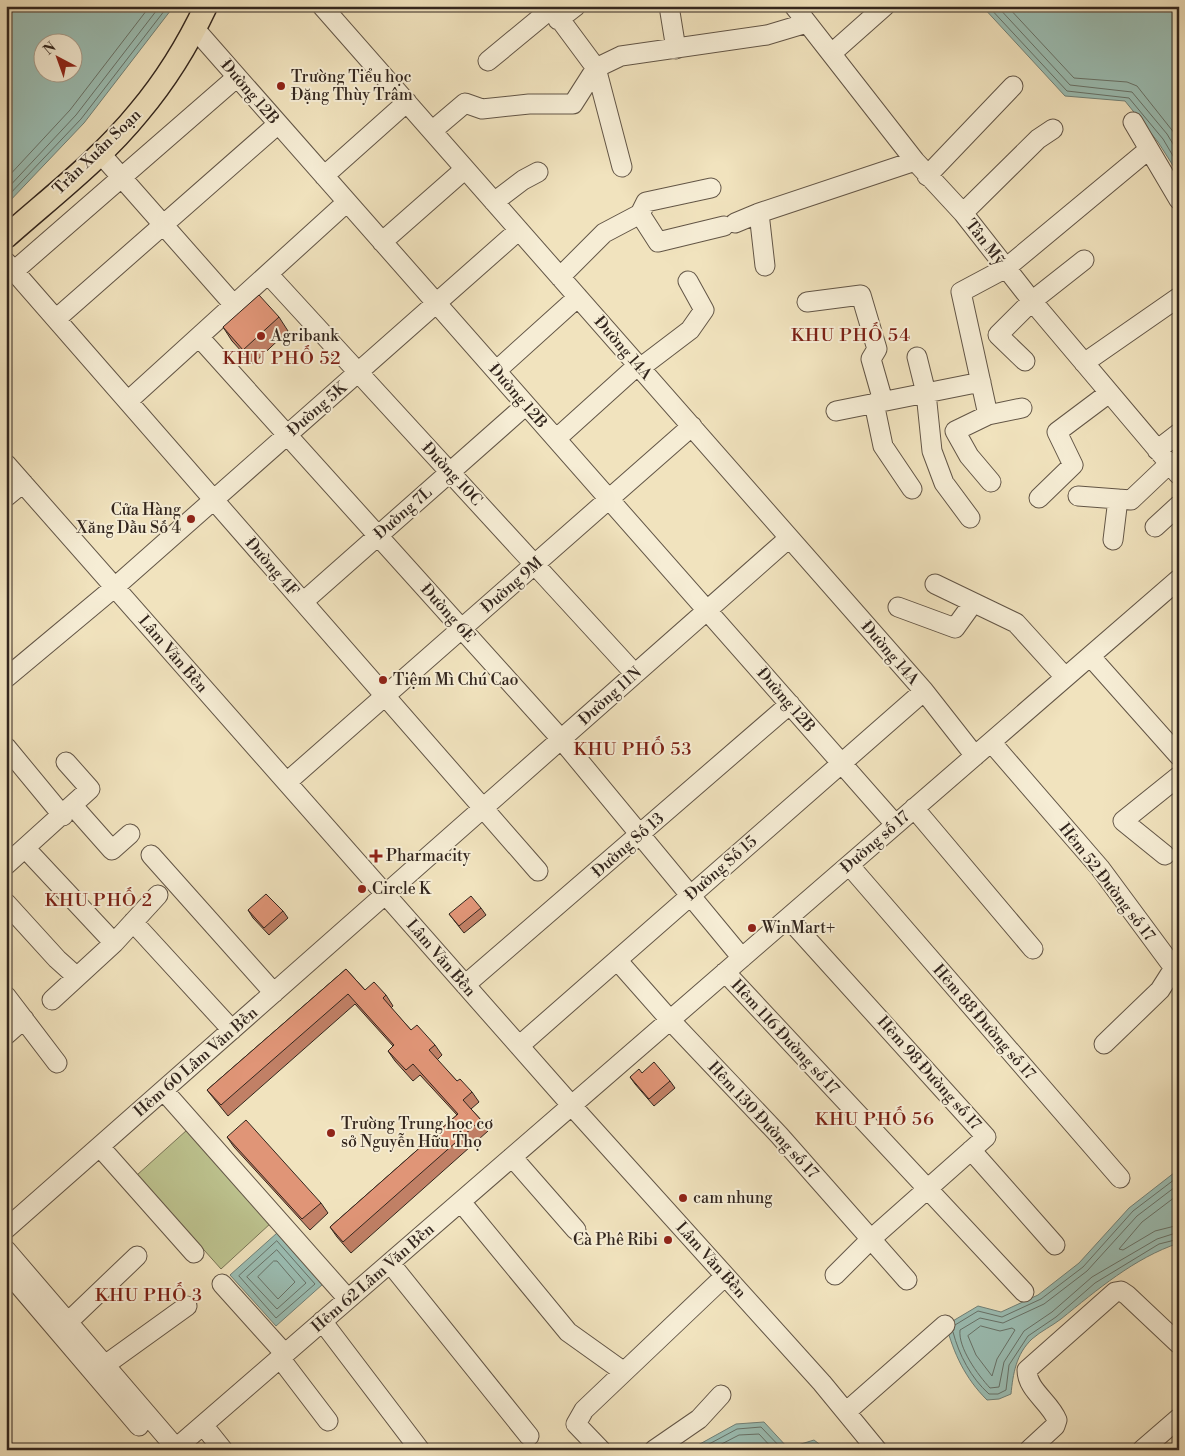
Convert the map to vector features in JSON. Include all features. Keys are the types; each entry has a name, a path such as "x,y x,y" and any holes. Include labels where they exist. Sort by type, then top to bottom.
{"main road":[{"name":"Trần Xuân Soạn","path":"6,237 100,153 139,113 155,92 195,29 206,6"}],"street":[{"name":"Đường 14A","path":"322,6 924,691 975,756"},
{"path":"488,62 553,11 576,6"},
{"path":"669,6 676,49"},
{"name":"Tân Mỹ","path":"794,6 921,169 963,214 1032,301 1168,463"},
{"path":"832,53 885,6"},
{"path":"553,11 596,68 622,167"},
{"path":"432,131 465,103 482,108 529,104 573,104 596,68 621,56 767,36 807,23"},
{"name":"Đường 12B","path":"195,29 896,824"},
{"path":"10,267 122,178 237,77"},
{"path":"640,214 658,242 729,225 760,213 921,169 1013,86"},
{"path":"324,176 407,102"},
{"path":"1132,122 1179,200"},
{"path":"56,319 278,124"},
{"path":"963,214 1038,139 1053,129"},
{"path":"988,415 961,292 1006,268 1148,150"},
{"path":"100,153 234,305"},
{"path":"382,242 465,169"},
{"path":"494,202 523,180 538,172"},
{"path":"560,277 604,233 640,214 646,202 711,188"},
{"path":"128,401 347,202"},
{"path":"760,213 765,266"},
{"name":"Đường 5K","path":"6,678 115,587 519,230"},
{"path":"1025,361 998,335 1032,301 1084,260"},
{"name":"Đường 4F","path":"10,267 538,871"},
{"name":"Đường 10C","path":"268,274 635,674"},
{"path":"556,439 639,367 690,330 704,310 688,281"},
{"path":"807,302 861,296 877,348 872,360 879,402 883,446 912,489"},
{"path":"496,371 578,297"},
{"path":"1084,363 1179,297"},
{"name":"Đường 6E","path":"199,337 561,739 742,958"},
{"path":"917,357 926,393 932,451 944,483 970,518"},
{"path":"836,411 981,382"},
{"path":"1040,498 1073,466 1057,432 1109,393"},
{"name":"Đường 7L","path":"303,602 526,405"},
{"path":"991,482 969,456 955,431 988,415 1022,408"},
{"name":"Đường 9M","path":"287,782 692,426"},
{"path":"1078,496 1131,500 1168,463 1179,433"},
{"name":"Lâm Văn Bền","path":"6,464 572,1106 726,1276 877,1450"},
{"path":"6,497 23,483"},
{"path":"1113,540 1118,499"},
{"path":"1155,527 1179,505"},
{"name":"Đường 11N","path":"386,894 790,538"},
{"name":"Đường số 17","path":"572,1106 1179,579"},
{"path":"935,584 1016,623 1065,677"},
{"path":"898,607 955,628 973,603"},
{"path":"1090,656 1177,750"},
{"name":"Đường Số 15","path":"519,1046 924,691"},
{"name":"Đường Số 13","path":"465,985 790,704"},
{"name":"Hẻm 52 Đường số 17","path":"991,742 1100,868 1174,968 1160,990 1104,1044"},
{"path":"6,747 68,811 112,850 130,834"},
{"path":"6,865 68,811 90,789 66,762"},
{"path":"1165,855 1123,821 1179,776"},
{"path":"914,808 1033,949"},
{"path":"26,849 114,943"},
{"path":"151,855 274,993"},
{"name":"Hẻm 88 Đường số 17","path":"849,865 1120,1178"},
{"name":"Hẻm 60 Lâm Văn Bền","path":"6,1229 386,894"},
{"path":"52,1000 114,943 158,895"},
{"path":"6,903 76,977"},
{"name":"Hẻm 98 Đường số 17","path":"788,918 986,1137 871,1239 835,1275"},
{"path":"133,922 232,1030"},
{"name":"Hẻm 130 Đường số 17","path":"617,960 670,1020 779,1135 907,1280"},
{"name":"Hẻm 116 Đường số 17","path":"725,972 928,1188"},
{"path":"6,996 57,1063"},
{"path":"6,1035 24,1019"},
{"path":"164,1090 348,1299"},
{"name":"Hẻm 62 Lâm Văn Bền","path":"175,1449 572,1106"},
{"path":"100,1147 194,1253"},
{"path":"971,1150 1055,1244"},
{"path":"512,1157 576,1230"},
{"path":"928,1188 1024,1292"},
{"path":"461,1202 568,1332 624,1372"},
{"path":"6,1250 175,1449"},
{"path":"68,1322 137,1256"},
{"path":"390,1262 529,1436"},
{"path":"6,1270 139,1426"},
{"path":"601,1450 576,1424 584,1410 726,1276"},
{"path":"222,1284 283,1356 328,1421"},
{"path":"1029,1450 1055,1426 1057,1420 1054,1412 1027,1379 1027,1370 1035,1360 1115,1292 1121,1291 1127,1295 1179,1344"},
{"path":"105,1365 187,1306"},
{"path":"322,1322 420,1450"},
{"path":"846,1412 945,1325"},
{"path":"654,1450 700,1419 721,1395"},
{"path":"1142,1450 1179,1418"},
{"path":"203,1425 223,1450"}],"green space":[{"path":"187,1130 271,1223 221,1269 137,1175"}],"water":[{"path":"6,6 174,6 84,123 6,205"},
{"path":"982,6 1179,6 1179,175 1158,142 1125,101 1065,96"},
{"path":"1179,1169 1179,1243 1162,1249 1131,1266 1102,1286 1058,1322 1035,1336 1022,1351 1019,1358 1014,1372 1011,1394 999,1399 987,1400 972,1383 961,1365 946,1325 978,1306 1001,1312 1038,1295 1079,1263 1129,1208"},
{"path":"277,1233 323,1284 276,1326 230,1275"},
{"path":"764,1422 788,1448 814,1440 827,1450 689,1450 736,1424"}],"building":[{"path":"259,295 279,317 243,350 223,327"},
{"path":"266,894 283,911 264,928 248,910"},
{"path":"471,896 481,908 459,926 449,914"},
{"path":"346,969 365,990 374,982 386,995 383,998 411,1030 417,1025 435,1045 429,1050 457,1081 460,1079 472,1092 463,1100 481,1120 343,1242 330,1227 458,1114 413,1064 406,1070 388,1051 394,1045 348,994 221,1105 207,1090"},
{"path":"654,1062 670,1081 649,1099 630,1077 639,1069 642,1073"},
{"path":"246,1120 321,1203 302,1219 227,1137"}],"place":[{"name":"Trường Tiểu học Đặng Thùy Trâm","path":"281,86"},
{"name":"Agribank","path":"261,336"},
{"name":"Cửa Hàng Xăng Dầu Số 4","path":"191,519"},
{"name":"Tiệm Mì Chú Cao","path":"383,680"},
{"name":"Pharmacity","path":"376,856"},
{"name":"Circle K","path":"362,889"},
{"name":"WinMart+","path":"752,928"},
{"name":"Trường Trung học cơ sở Nguyễn Hữu Thọ","path":"331,1133"},
{"name":"cam nhung","path":"683,1198"},
{"name":"Cà Phê Ribi","path":"668,1240"}],"district":[{"name":"KHU PHỐ 54","path":"851,335"},
{"name":"KHU PHỐ 52","path":"282,358"},
{"name":"KHU PHỐ 53","path":"633,749"},
{"name":"KHU PHỐ 2","path":"99,900"},
{"name":"KHU PHỐ 56","path":"875,1119"},
{"name":"KHU PHỐ 3","path":"149,1295"}]}
